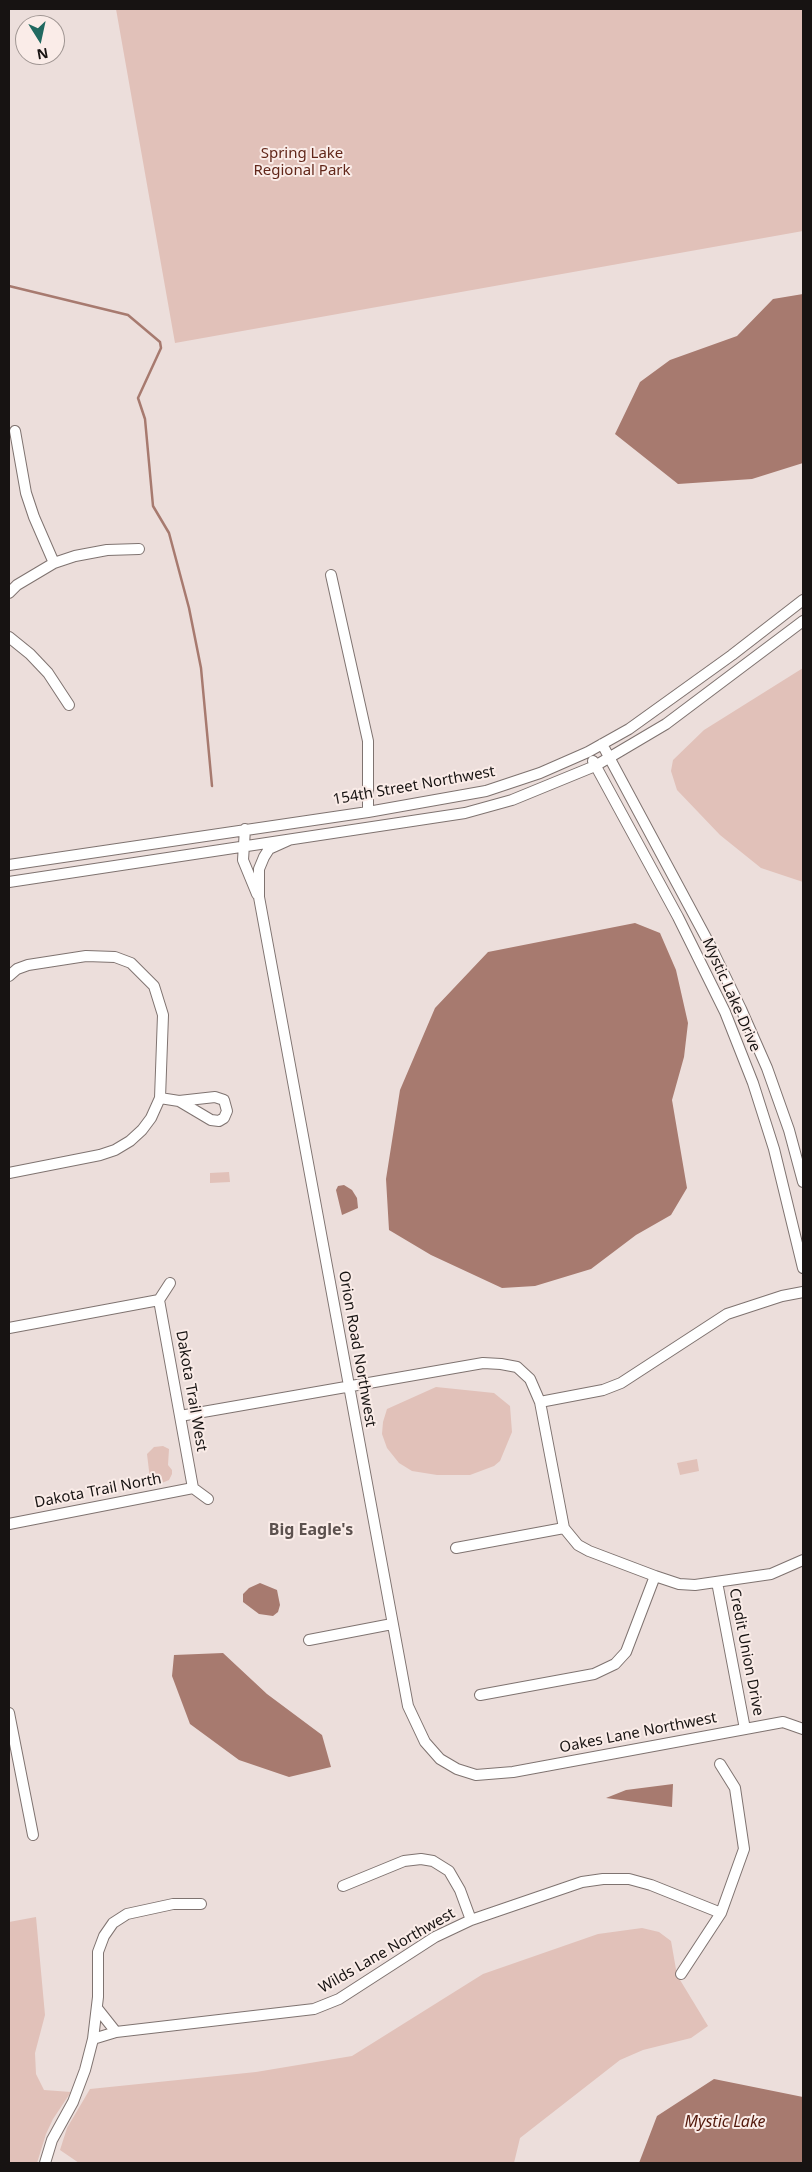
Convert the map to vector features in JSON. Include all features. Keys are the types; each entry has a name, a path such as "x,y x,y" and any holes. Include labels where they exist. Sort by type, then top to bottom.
{"street":[{"path":"15,431 26,493 54,563"},
{"path":"9,593 17,585 54,563 75,556 107,550 138,548"},
{"path":"331,575 368,741 368,812"},
{"name":"154th Street Northwest","path":"9,865 368,812 486,791 540,773 588,752 629,729 724,661 803,600"},
{"path":"9,882 465,813 512,800 595,766 666,724 803,621"},
{"path":"9,638 30,654 48,673 69,705"},
{"name":"Mystic Lake Drive","path":"602,744 710,945 740,1009 767,1068 789,1130 803,1182"},
{"name":"Mystic Lake Drive","path":"588,752 678,916 725,1012 753,1083 774,1149 803,1268"},
{"name":"Orion Road Northwest","path":"245,829 243,860 259,897"},
{"name":"Orion Road Northwest","path":"288,840 269,849 264,857 259,869 259,897 408,1706 425,1742 440,1759 457,1769 476,1775"},
{"path":"9,976 17,969 28,965 86,956 115,957 131,963 154,986 163,1016 160,1098 151,1118 142,1130 130,1141 115,1150 100,1155 9,1173"},
{"path":"160,1098 179,1101"},
{"path":"9,1328 159,1300 170,1284"},
{"path":"540,1402 603,1390 621,1383 727,1314 782,1296 803,1292"},
{"name":"Dakota Trail West","path":"159,1300 193,1488"},
{"path":"180,1416 483,1363 501,1364 517,1368 530,1379 540,1402 564,1528 578,1545 589,1552 679,1584 695,1585 771,1574 803,1560"},
{"path":"193,1488 208,1499"},
{"name":"Dakota Trail North","path":"9,1524 193,1488"},
{"path":"456,1548 564,1528"},
{"path":"480,1696 594,1674 615,1664 626,1652 656,1576"},
{"name":"Credit Union Drive","path":"717,1582 745,1728"},
{"path":"309,1640 392,1624"},
{"path":"9,1713 33,1835"},
{"name":"Oakes Lane Northwest","path":"476,1775 513,1772 783,1722 803,1729"},
{"path":"681,1974 721,1913 744,1849 735,1788 720,1764"},
{"path":"343,1886 404,1861 421,1859 433,1861 449,1871 460,1890 471,1920"},
{"name":"Wilds Lane Northwest","path":"93,2039 116,2032 314,2009 339,1999 435,1937 471,1920 582,1882 603,1879 629,1879 651,1885 721,1913"},
{"path":"45,2163 52,2140 72,2102 85,2070 93,2039 97,2008 98,1952 104,1936 113,1923 127,1914 173,1904 201,1904"},
{"path":"97,2008 116,2032"}],"green space":[{"name":"Spring Lake Regional Park","path":"116,9 803,9 803,231 175,343"},
{"path":"803,668 803,882 761,868 720,835 677,790 671,771 673,760 704,730"},
{"path":"229,1172 230,1182 210,1183 210,1173"},
{"path":"436,1387 494,1393 510,1406 512,1432 500,1461 494,1466 470,1475 437,1475 412,1471 399,1463 387,1448 382,1434 387,1409"},
{"path":"163,1446 169,1449 168,1465 172,1470 172,1474 169,1480 157,1485 152,1483 150,1479 147,1454 154,1447"},
{"path":"697,1459 699,1471 680,1475 677,1463"},
{"path":"36,1917 45,2015 35,2053 36,2074 44,2090 71,2092 53,2119 37,2163 9,2163 9,1922"},
{"path":"642,1928 659,1932 671,1941 677,1975 708,2026 691,2038 643,2050 620,2060 520,2138 514,2163 79,2163 60,2150 67,2128 90,2089 256,2072 352,2056 483,1974 598,1934"}],"water":[{"path":"803,294 803,463 752,479 678,484 615,434 640,382 670,360 737,336 773,299"},
{"path":"635,923 660,933 676,970 688,1023 684,1057 672,1100 687,1188 671,1215 636,1235 591,1269 535,1286 502,1288 431,1255 389,1230 386,1179 400,1090 435,1008 488,952"},
{"path":"344,1185 352,1190 357,1198 358,1208 342,1215 336,1190 338,1186"},
{"path":"260,1583 277,1590 280,1605 278,1612 273,1616 259,1614 243,1602 243,1594 249,1588"},
{"path":"223,1653 267,1694 322,1735 331,1767 289,1777 239,1760 190,1724 172,1676 174,1655"},
{"path":"673,1784 672,1807 606,1798 626,1790"},
{"name":"Mystic Lake","path":"714,2079 803,2097 803,2163 639,2163 657,2116"}],"waterway":[{"path":"9,286 128,315 160,342 161,348 138,398 145,419 153,506 169,533 189,608 201,668 212,786"}],"district":[{"name":"Big Eagle's","path":"311,1530"}]}
